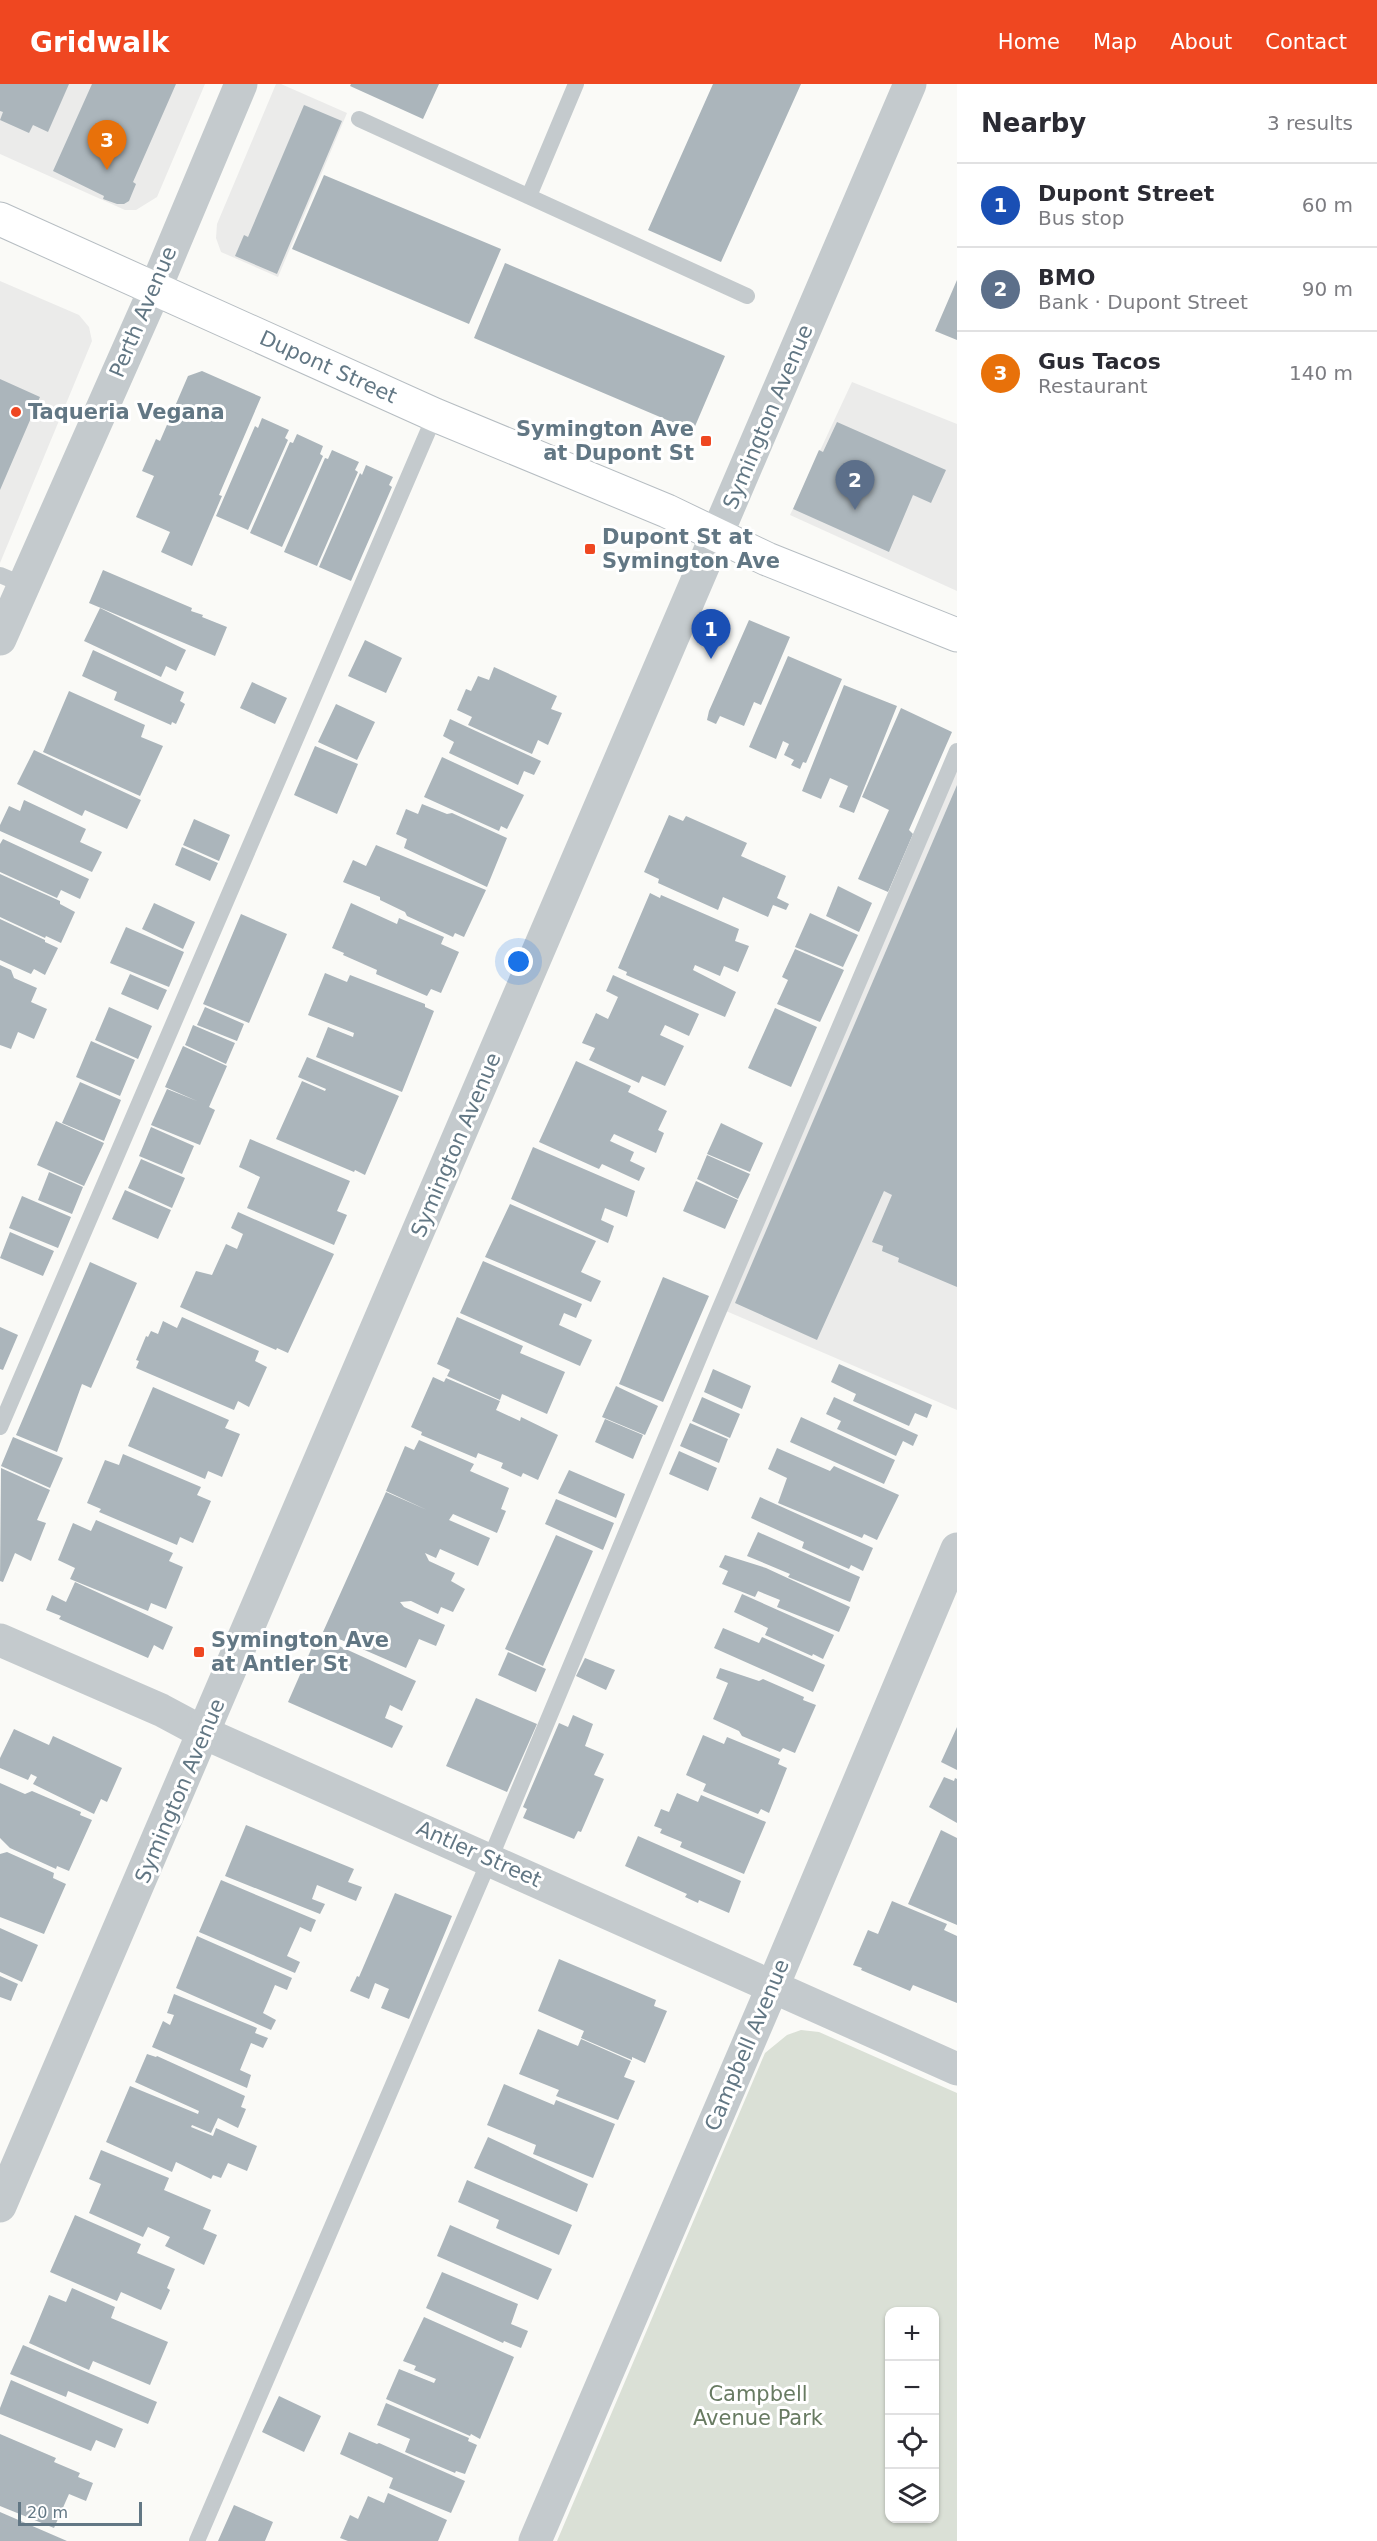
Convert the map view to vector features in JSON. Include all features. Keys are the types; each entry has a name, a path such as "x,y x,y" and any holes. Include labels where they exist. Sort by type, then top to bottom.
{"main road":[{"name":"Dupont Street","path":"0,219 435,415 667,511 767,559 957,635"}],"street":[{"name":"Perth Avenue","path":"0,639 12,580 155,288 241,84"},
{"name":"Symington Avenue","path":"0,2206 910,84"},
{"name":"Campbell Avenue","path":"535,2541 957,1549"},
{"name":"Antler Street","path":"0,1640 161,1710 204,1733 957,2069"}],"lane":[{"path":"529,196 576,84"},
{"path":"359,119 747,296"},
{"path":"0,1427 435,415"},
{"path":"197,2541 490,1859 714,1322 957,751"}],"shaded area":[{"path":"0,84 205,84 157,197 136,210 125,210 0,154"},
{"path":"276,84 281,84 347,113 278,277 221,252 216,238 217,224"},
{"path":"0,281 79,315 89,327 92,341 0,563"},
{"path":"852,382 957,424 957,591 790,515"},
{"path":"957,761 957,1410 726,1311"}],"green space":[{"name":"Campbell Avenue Park","path":"801,2030 819,2032 957,2093 957,2541 557,2541 765,2053 787,2035"}],"building":[{"path":"0,84 69,84 48,132 33,125 29,133 0,120 3,112 0,111"},
{"path":"92,84 176,84 133,182 136,184 129,201 124,204 103,199 104,196 53,171"},
{"path":"351,84 439,84 423,119 350,86"},
{"path":"713,84 801,84 721,262 648,230"},
{"path":"304,105 342,121 277,274 235,256 244,235 248,237"},
{"path":"324,175 501,249 469,324 292,249"},
{"path":"505,263 725,356 693,431 474,338"},
{"path":"957,280 957,340 935,331"},
{"path":"202,371 261,397 219,495 222,496 192,566 161,552 170,532 136,517 154,476 142,471 156,439 160,441 188,376"},
{"path":"0,379 40,397 0,490"},
{"path":"262,418 289,430 285,438 288,440 248,530 216,516 255,426 258,428"},
{"path":"837,422 946,470 931,503 913,495 889,552 793,509 819,450 823,452"},
{"path":"297,434 323,446 320,454 323,456 282,547 250,533 290,442 293,443"},
{"path":"332,450 359,462 355,470 358,472 317,566 284,552 325,458 328,459"},
{"path":"366,465 393,477 389,485 392,487 351,581 319,567 360,473 362,475"},
{"path":"103,570 192,608 191,611 203,615 202,617 227,627 215,656 89,603"},
{"path":"100,608 186,650 176,671 166,666 161,677 84,641"},
{"path":"749,620 790,637 761,705 754,702 744,726 720,716 716,724 707,720 709,711"},
{"path":"365,640 402,658 386,693 348,676"},
{"path":"93,650 184,692 180,701 185,704 176,724 172,722 171,725 114,700 117,692 82,676"},
{"path":"788,656 842,679 806,763 803,762 800,769 791,765 794,760 784,755 789,744 783,741 776,759 749,747"},
{"path":"494,667 557,696 551,709 562,713 548,745 538,740 532,754 468,725 472,717 457,710 466,689 471,691 478,676 489,680"},
{"path":"252,682 287,698 275,724 240,708"},
{"path":"844,685 897,706 854,813 839,807 848,786 830,778 821,799 802,791"},
{"path":"69,691 145,725 141,737 163,746 140,796 43,752"},
{"path":"336,704 375,722 357,760 318,742"},
{"path":"901,708 952,732 909,830 913,834 888,892 858,879 889,810 862,797"},
{"path":"450,719 541,761 534,775 524,771 518,785 449,753 454,742 443,736"},
{"path":"315,746 358,764 337,814 294,795"},
{"path":"34,750 141,800 127,829 85,810 82,816 17,784"},
{"path":"442,757 524,795 507,829 501,826 499,831 424,797"},
{"path":"957,785 957,1287 898,1262 899,1258 882,1251 883,1246 872,1242 892,1195 884,1191 817,1340 735,1303"},
{"path":"24,800 86,829 80,842 102,852 92,872 0,831 0,825 9,806 20,811"},
{"path":"422,804 447,814 452,813 507,838 487,887 404,848 407,839 396,834 406,809 418,814"},
{"path":"669,815 683,821 686,816 747,843 741,856 786,876 777,898 789,904 786,910 773,905 768,917 723,897 718,910 658,883 659,879 644,872"},
{"path":"194,819 230,835 219,861 183,845"},
{"path":"3,839 89,879 80,899 61,890 57,898 0,872 0,844"},
{"path":"376,845 486,890 464,937 455,933 453,937 407,916 405,912 380,900 380,897 343,882 353,860 366,866"},
{"path":"182,847 218,863 210,881 175,865"},
{"path":"0,874 60,901 60,904 75,912 61,943 0,917"},
{"path":"838,886 872,903 859,932 826,916"},
{"path":"650,893 660,898 661,895 739,929 735,941 749,946 738,972 724,966 720,976 695,965 693,970 736,992 725,1017 626,975 627,972 618,968"},
{"path":"154,903 195,922 183,949 142,929"},
{"path":"351,903 397,924 399,918 444,937 441,944 459,952 441,993 431,989 427,996 376,974 377,970 332,948"},
{"path":"810,913 858,935 843,967 795,947"},
{"path":"241,914 287,934 249,1023 203,1004"},
{"path":"0,919 58,948 45,975 34,969 31,974 0,960"},
{"path":"126,927 184,952 169,987 110,963"},
{"path":"795,949 844,970 820,1022 777,1004 788,980 782,977"},
{"path":"0,965 11,970 14,978 37,988 31,1002 47,1009 34,1039 18,1032 11,1049 0,1045"},
{"path":"325,973 347,982 350,975 425,1004 425,1007 434,1011 402,1092 316,1057 328,1027 353,1037 354,1033 308,1015"},
{"path":"130,974 167,990 158,1010 121,994"},
{"path":"613,975 699,1014 689,1036 665,1025 660,1035 684,1046 665,1086 642,1076 639,1083 589,1060 595,1048 582,1043 596,1013 608,1019 618,997 606,991"},
{"path":"109,1007 152,1026 138,1059 95,1040"},
{"path":"205,1007 244,1024 237,1041 197,1025"},
{"path":"775,1008 817,1027 791,1087 748,1068"},
{"path":"193,1025 235,1043 226,1064 185,1045"},
{"path":"91,1041 135,1060 120,1096 76,1077"},
{"path":"183,1046 227,1066 209,1107 215,1110 200,1145 151,1125 167,1089 197,1101 165,1087"},
{"path":"307,1057 399,1096 365,1175 276,1139 302,1081 325,1091 326,1089 298,1077"},
{"path":"576,1061 631,1086 628,1092 667,1111 658,1130 664,1133 656,1153 614,1134 610,1141 634,1152 630,1161 645,1168 639,1181 602,1164 599,1169 539,1142"},
{"path":"80,1082 121,1100 104,1141 62,1123"},
{"path":"56,1121 104,1143 84,1186 37,1165"},
{"path":"721,1123 763,1143 750,1172 707,1154"},
{"path":"151,1127 194,1146 182,1174 139,1156"},
{"path":"250,1139 350,1181 337,1211 347,1215 334,1245 247,1208 260,1177 239,1167"},
{"path":"533,1147 635,1191 627,1217 605,1208 601,1220 614,1226 608,1243 511,1199"},
{"path":"707,1155 750,1174 738,1199 697,1179"},
{"path":"141,1159 185,1178 172,1208 128,1188"},
{"path":"49,1172 83,1187 72,1214 38,1200"},
{"path":"696,1181 738,1200 725,1229 683,1211"},
{"path":"125,1190 171,1210 158,1239 112,1219"},
{"path":"22,1196 71,1217 58,1248 9,1228"},
{"path":"510,1204 596,1241 581,1272 601,1281 591,1302 485,1257"},
{"path":"238,1212 334,1254 288,1353 277,1348 276,1350 180,1307 196,1271 212,1275 226,1244 237,1249 243,1234 231,1228"},
{"path":"10,1232 54,1251 43,1276 0,1258"},
{"path":"483,1261 582,1304 576,1318 564,1313 559,1325 592,1340 580,1366 460,1313"},
{"path":"90,1262 137,1283 91,1388 82,1384 57,1452 16,1435"},
{"path":"663,1277 709,1296 663,1402 619,1384"},
{"path":"182,1317 259,1351 255,1361 267,1367 249,1407 238,1401 234,1410 136,1368 139,1361 136,1360 146,1336 148,1337 151,1331 158,1334 163,1321 177,1328"},
{"path":"457,1317 523,1346 520,1353 565,1372 547,1414 502,1394 500,1400 447,1376 450,1370 437,1364"},
{"path":"0,1327 18,1335 3,1370 0,1369"},
{"path":"839,1364 932,1405 927,1418 915,1413 909,1426 853,1401 856,1394 831,1382"},
{"path":"713,1369 751,1386 742,1409 704,1392"},
{"path":"433,1377 444,1382 446,1378 500,1401 496,1410 520,1421 521,1417 558,1435 538,1480 523,1473 521,1477 501,1468 503,1463 478,1453 476,1458 421,1435 422,1432 411,1427"},
{"path":"616,1386 658,1406 645,1435 602,1417"},
{"path":"153,1387 229,1420 225,1428 240,1434 222,1477 208,1471 205,1479 128,1446"},
{"path":"702,1397 740,1414 730,1438 692,1421"},
{"path":"834,1397 918,1435 913,1446 903,1441 896,1456 837,1429 841,1421 826,1414"},
{"path":"801,1417 895,1460 884,1484 790,1442"},
{"path":"605,1419 643,1435 633,1459 595,1442"},
{"path":"690,1423 728,1439 719,1463 680,1446"},
{"path":"13,1437 63,1458 50,1488 1,1466"},
{"path":"419,1440 474,1464 470,1471 509,1488 501,1509 506,1511 497,1533 453,1514 449,1520 490,1538 478,1566 440,1549 436,1558 425,1553 429,1561 455,1573 451,1581 465,1589 453,1612 441,1607 438,1614 411,1601 400,1602 404,1607 445,1625 436,1646 419,1639 406,1668 323,1632 386,1492 427,1510 386,1491 405,1446 414,1450"},
{"path":"777,1448 830,1471 834,1466 899,1495 877,1540 864,1534 862,1538 778,1503 787,1478 768,1469"},
{"path":"679,1451 717,1468 708,1491 669,1474"},
{"path":"123,1454 201,1487 197,1495 211,1501 193,1543 180,1537 177,1545 99,1512 101,1509 87,1503 105,1460 119,1465"},
{"path":"1,1468 50,1490 37,1520 46,1523 31,1561 15,1553 3,1582 0,1581"},
{"path":"569,1470 625,1494 616,1518 558,1493"},
{"path":"760,1497 873,1548 863,1571 851,1565 849,1569 802,1548 804,1542 751,1518"},
{"path":"556,1499 614,1523 603,1550 545,1524"},
{"path":"96,1520 173,1553 169,1561 183,1567 166,1609 151,1603 148,1611 70,1579 75,1568 58,1560 73,1523 91,1531"},
{"path":"758,1532 860,1577 850,1602 788,1577 790,1574 747,1556"},
{"path":"556,1535 593,1551 543,1666 505,1649"},
{"path":"725,1555 766,1568 850,1607 839,1632 777,1607 780,1600 758,1591 755,1597 722,1584 728,1571 719,1567"},
{"path":"75,1582 173,1627 163,1650 154,1645 148,1658 59,1619 61,1616 46,1610 52,1595 66,1602"},
{"path":"742,1594 834,1635 823,1659 765,1635 768,1628 734,1612"},
{"path":"723,1628 759,1643 762,1637 825,1665 813,1692 714,1648"},
{"path":"317,1636 416,1681 402,1711 390,1705 385,1718 403,1726 392,1748 288,1702"},
{"path":"508,1652 546,1669 536,1692 498,1675"},
{"path":"585,1658 615,1670 606,1690 576,1676"},
{"path":"720,1668 759,1681 763,1679 804,1697 803,1700 816,1705 795,1753 783,1748 780,1752 742,1736 739,1731 713,1719 728,1683 716,1678"},
{"path":"476,1698 537,1724 507,1792 446,1766"},
{"path":"573,1715 593,1724 585,1746 604,1754 594,1775 604,1779 581,1832 578,1831 574,1839 523,1818 527,1809 523,1807 559,1723 568,1727"},
{"path":"957,1727 957,1770 941,1762"},
{"path":"14,1729 49,1745 53,1736 122,1768 107,1802 101,1799 94,1814 33,1784 37,1777 31,1774 28,1780 0,1768 0,1758"},
{"path":"703,1735 724,1744 727,1737 780,1759 778,1764 787,1768 769,1813 761,1809 758,1814 703,1791 706,1784 686,1775"},
{"path":"944,1777 954,1781 955,1778 957,1779 957,1823 929,1807"},
{"path":"0,1783 25,1794 32,1791 81,1812 80,1815 92,1820 69,1871 57,1866 56,1869 10,1848 0,1838"},
{"path":"677,1793 698,1802 701,1795 766,1822 744,1874 680,1847 682,1842 660,1833 662,1829 654,1826 661,1809 669,1812"},
{"path":"246,1825 354,1869 348,1882 362,1887 356,1901 317,1885 312,1899 325,1904 320,1914 225,1876"},
{"path":"941,1830 957,1838 957,1925 908,1904"},
{"path":"638,1836 741,1881 729,1913 699,1900 698,1903 685,1897 687,1894 625,1866"},
{"path":"7,1852 54,1873 53,1878 66,1884 44,1934 0,1917 0,1854"},
{"path":"221,1880 316,1920 311,1932 300,1927 287,1956 300,1962 295,1973 199,1932"},
{"path":"395,1893 452,1916 409,2019 381,2008 389,1989 375,1983 369,1999 350,1991 357,1976 359,1977"},
{"path":"892,1901 947,1924 944,1930 957,1936 957,2003 913,1985 910,1991 853,1965 868,1930 878,1934"},
{"path":"0,1928 38,1945 22,1982 0,1972"},
{"path":"197,1936 292,1978 287,1990 275,1985 263,2013 276,2020 271,2030 176,1988"},
{"path":"559,1959 656,2000 654,2006 667,2011 645,2063 632,2057 632,2060 581,2038 584,2031 538,2011"},
{"path":"0,1976 18,1984 11,2001 0,1997"},
{"path":"174,1994 257,2028 255,2033 268,2038 263,2048 251,2043 240,2070 251,2075 247,2088 152,2047 163,2021 170,2025 174,2015 167,2013"},
{"path":"538,2029 578,2046 581,2039 631,2061 624,2077 635,2081 618,2120 556,2096 559,2090 519,2074"},
{"path":"147,2054 157,2056 245,2096 241,2107 246,2109 238,2128 218,2118 211,2133 192,2125 191,2127 213,2136 216,2128 257,2146 247,2171 228,2163 221,2178 213,2175 211,2179 176,2162 172,2172 106,2142 130,2086 198,2114 199,2111 135,2082"},
{"path":"504,2084 554,2105 556,2100 615,2124 593,2178 533,2154 536,2145 487,2125"},
{"path":"488,2137 588,2184 577,2212 474,2168"},
{"path":"101,2150 169,2178 164,2190 211,2210 203,2229 217,2235 204,2265 165,2246 170,2237 148,2227 143,2237 89,2213 101,2184 89,2179"},
{"path":"467,2180 572,2225 559,2255 496,2228 499,2220 458,2202"},
{"path":"75,2215 141,2244 137,2253 175,2269 167,2288 170,2290 161,2310 121,2292 117,2301 50,2272"},
{"path":"450,2225 552,2269 538,2300 437,2256"},
{"path":"442,2272 518,2304 511,2324 528,2331 521,2348 504,2341 503,2343 426,2308"},
{"path":"72,2288 115,2307 111,2318 168,2342 150,2385 93,2361 89,2370 29,2343 49,2295 66,2302"},
{"path":"424,2317 514,2357 480,2439 386,2399 399,2369 434,2383 436,2379 414,2370 416,2366 403,2361"},
{"path":"23,2345 157,2402 148,2424 68,2391 66,2397 10,2374"},
{"path":"11,2380 123,2429 115,2448 96,2440 91,2451 0,2414 0,2408"},
{"path":"279,2396 321,2416 304,2452 262,2432"},
{"path":"386,2403 469,2438 468,2441 477,2445 465,2474 456,2471 455,2473 405,2452 410,2439 377,2425"},
{"path":"349,2432 465,2481 451,2513 389,2488 393,2478 340,2454"},
{"path":"0,2434 56,2458 54,2462 80,2473 78,2477 93,2483 86,2501 69,2494 54,2528 0,2506"},
{"path":"388,2493 447,2520 438,2541 348,2541 340,2538 350,2515 358,2519 368,2496 384,2503"},
{"path":"234,2505 273,2522 265,2541 218,2541"},
{"path":"0,2512 67,2541 0,2541"}],"place":[{"name":"Gus Tacos","path":"107,170"},
{"name":"Taqueria Vegana","path":"16,412"},
{"name":"Symington Ave at Dupont St","path":"706,441"},
{"name":"BMO","path":"855,510"},
{"name":"Dupont St at Symington Ave","path":"590,549"},
{"name":"Dupont Street","path":"711,659"},
{"name":"Symington Ave at Antler St","path":"199,1652"}]}
